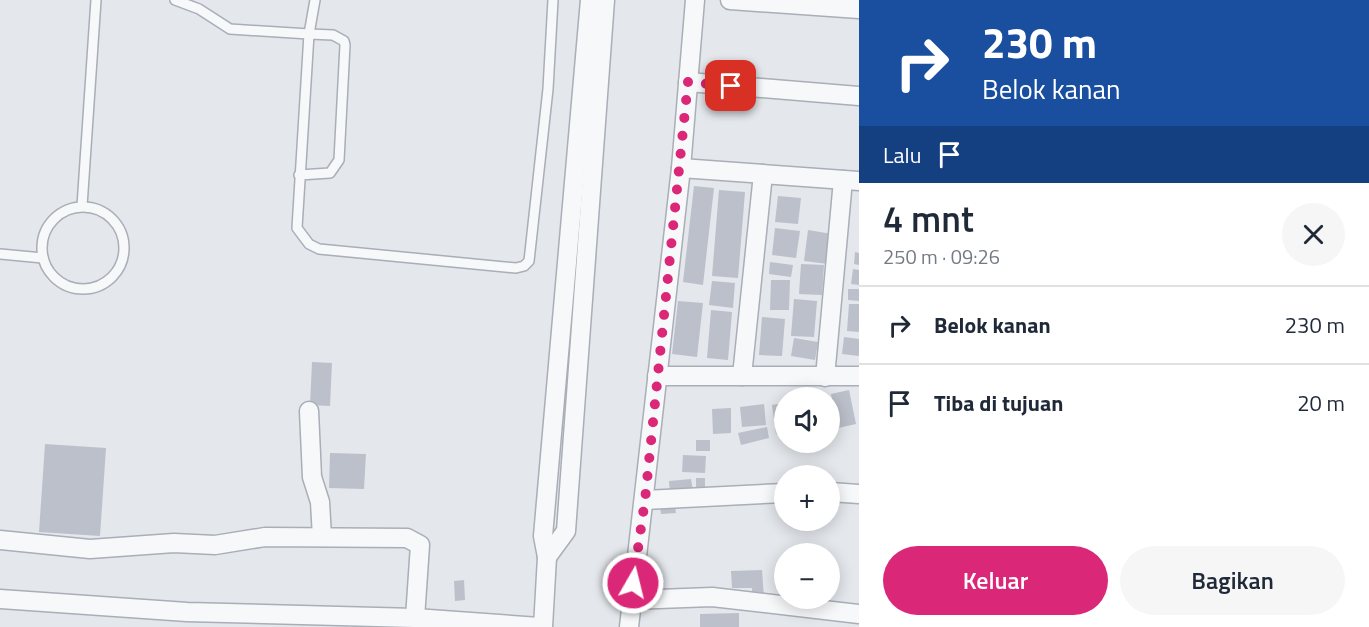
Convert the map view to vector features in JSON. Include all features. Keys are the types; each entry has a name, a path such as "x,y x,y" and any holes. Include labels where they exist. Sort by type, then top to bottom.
{"street":[{"path":"0,599 187,612 415,618 541,627 547,557 543,536 590,0"},
{"path":"547,557 566,531 605,0"},
{"path":"629,627 681,168 695,0"},
{"path":"730,0 859,9"},
{"path":"688,82 859,96"},
{"path":"681,168 851,180 825,377"},
{"path":"742,376 763,174"},
{"path":"657,376 859,376"},
{"path":"309,411 312,477 320,502 322,537"},
{"path":"840,493 859,494"},
{"path":"645,500 774,494"},
{"path":"0,540 90,549 174,543 214,545 265,537 407,538 416,540 420,545 415,618"},
{"path":"631,600 712,597 859,614"}],"lane":[{"path":"82,206 96,0"},
{"path":"175,0 199,9 230,29 333,35 344,41 339,160 330,173 299,175"},
{"path":"315,0 309,34 299,175 297,228 302,238 320,249 516,268 524,266 529,261 544,133 553,0"},
{"path":"82,206 101,210 120,229 125,247 116,273 93,288 75,288 58,281 43,258 42,239 50,222 64,211 82,206"},
{"path":"0,254 43,258"}],"building":[{"path":"694,186 714,188 703,285 683,282"},
{"path":"719,190 745,192 738,278 712,276"},
{"path":"778,196 801,198 798,224 775,222"},
{"path":"775,228 800,231 796,258 772,255"},
{"path":"808,230 832,234 828,264 804,261"},
{"path":"855,252 859,253 859,265 854,264"},
{"path":"770,262 793,265 791,277 769,274"},
{"path":"801,264 824,265 822,295 799,294"},
{"path":"853,269 859,270 859,285 851,284"},
{"path":"771,280 790,280 789,310 770,310"},
{"path":"712,281 735,283 733,308 709,305"},
{"path":"848,289 859,289 859,301 848,300"},
{"path":"794,299 817,301 814,337 791,336"},
{"path":"678,301 703,303 697,357 672,354"},
{"path":"849,304 859,304 859,332 847,331"},
{"path":"711,310 732,312 728,360 707,358"},
{"path":"762,317 785,319 782,356 759,355"},
{"path":"844,337 859,339 859,356 842,354"},
{"path":"794,338 818,342 815,360 791,356"},
{"path":"312,362 332,363 330,406 310,405"},
{"path":"849,390 856,424 840,428 840,392"},
{"path":"764,404 766,425 742,427 740,407"},
{"path":"731,408 731,433 713,434 712,409"},
{"path":"767,427 769,438 741,445 738,433"},
{"path":"696,440 710,440 710,451 696,451"},
{"path":"45,444 106,448 100,536 39,532"},
{"path":"330,453 366,454 364,489 329,488"},
{"path":"683,455 706,456 705,473 682,472"},
{"path":"696,478 705,478 705,493 696,493"},
{"path":"691,479 693,491 670,493 669,481"},
{"path":"675,505 676,513 661,514 660,506"},
{"path":"762,570 764,598 752,599 752,588 732,588 731,571"},
{"path":"464,580 465,600 455,601 454,581"},
{"path":"739,613 739,627 700,627 700,614"}],"route":[{"path":"633,583 645,500 681,168 688,82 731,86"}]}
